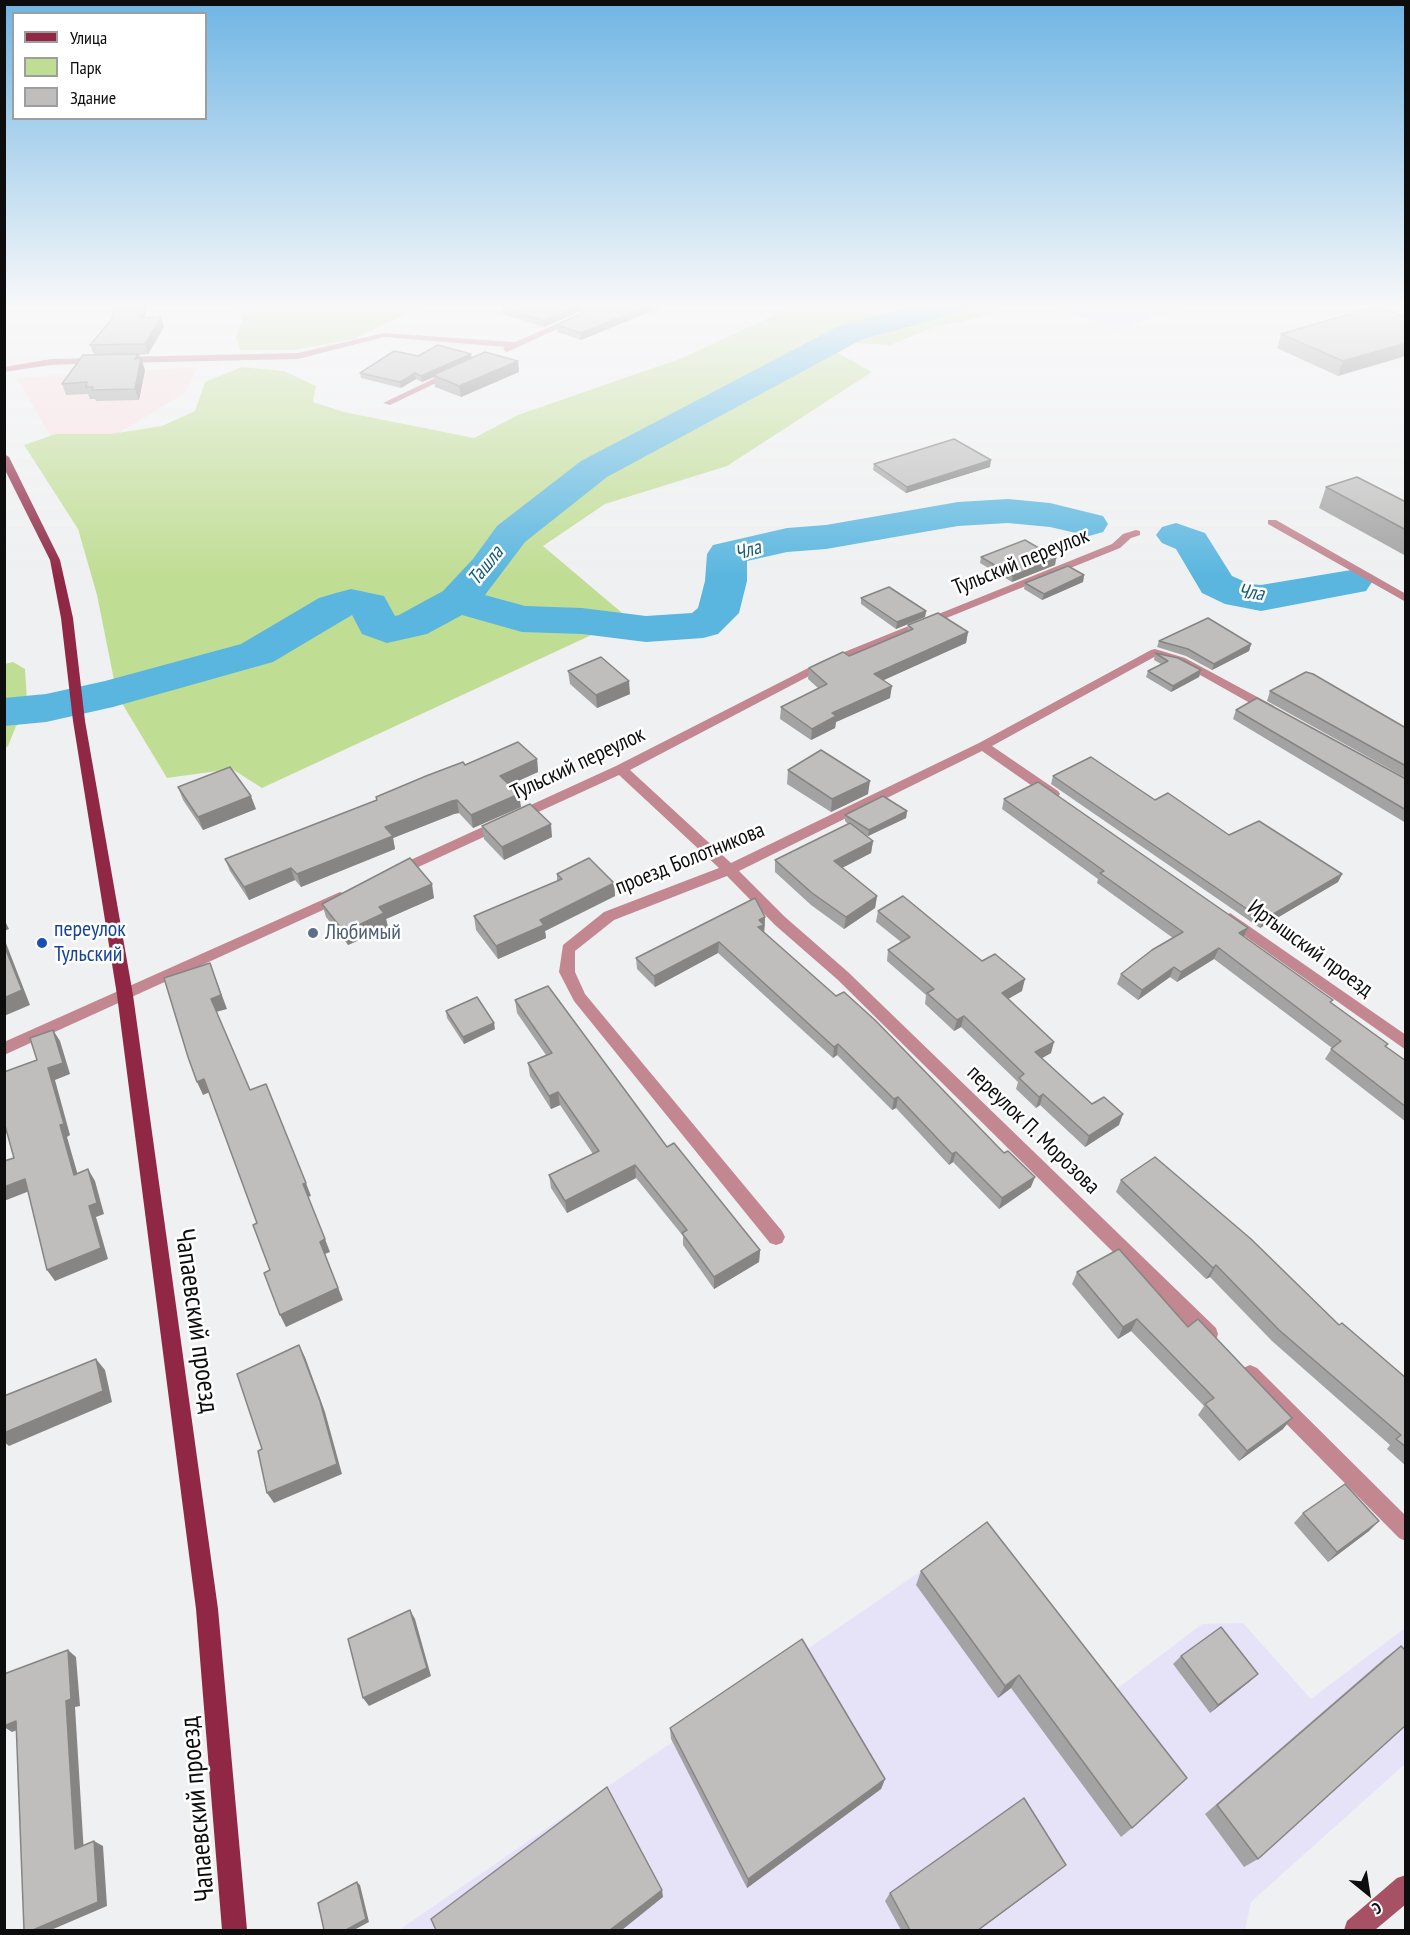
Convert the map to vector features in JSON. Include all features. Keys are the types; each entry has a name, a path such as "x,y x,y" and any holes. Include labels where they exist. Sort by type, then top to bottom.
{"main road":[{"name":"Чапаевский проезд","path":"5,459 55,560 67,618 79,721 125,995 207,1609 235,1930"}],"street":[{"path":"387,403 402,396"},
{"path":"1272,522 1406,599"},
{"name":"Тульский переулок","path":"384,877 621,769 826,663 1116,546 1127,536 1136,533"},
{"name":"проезд Болотникова","path":"776,1237 579,997 567,972 568,949 609,916 730,870 983,746 1155,652 1181,660 1284,717"},
{"path":"983,746 1061,800"},
{"name":"переулок П. Морозова","path":"621,769 730,870 780,921 843,976 1223,1348"},
{"path":"4,1049 351,892"},
{"name":"Иртышский проезд","path":"1217,908 1406,1044"},
{"path":"1240,1365 1406,1531"},
{"path":"1356,1930 1406,1887"}],"shaded area":[{"path":"28,396 179,396 114,436 51,437"},
{"path":"982,1529 1110,1694 1202,1624 1243,1623 1311,1699 1405,1628 1405,1764 1251,1902 1245,1930 399,1930"}],"green space":[{"path":"200,396 314,396 313,402 344,412 474,438 518,415 572,396 835,396 727,466 605,504 543,546 628,618 262,788 232,769 167,778 117,695 97,595 78,529 24,445 56,434 111,434 162,426 195,411"},
{"path":"13,662 25,669 28,718 16,726 5,748 5,664"}],"building":[{"path":"954,439 991,460 907,487 874,464"},
{"path":"1357,477 1406,502 1406,530 1326,487"},
{"path":"1025,540 1056,558 1013,576 981,557"},
{"path":"1068,566 1084,575 1044,594 1025,583"},
{"path":"889,587 926,611 897,622 861,598"},
{"path":"938,613 968,632 874,674 892,686 832,713 836,716 812,729 781,707 827,684 809,668 843,652 849,656 913,629 908,625"},
{"path":"1208,618 1251,644 1214,664 1188,649 1159,641"},
{"path":"1155,653 1178,658 1201,670 1173,686 1148,671 1168,661"},
{"path":"601,657 629,681 596,695 568,671"},
{"path":"1306,672 1406,728 1406,766 1270,691"},
{"path":"1257,698 1406,779 1406,810 1236,710"},
{"path":"518,742 537,759 500,776 519,794 471,815 457,800 452,801 385,827 393,836 297,874 291,868 244,887 225,859 377,800 376,797 426,776 463,762 465,765"},
{"path":"821,750 870,781 832,799 788,770"},
{"path":"1091,757 1155,800 1168,793 1229,835 1259,821 1342,874 1263,920 1053,776"},
{"path":"230,767 251,796 198,817 178,787"},
{"path":"1038,782 1248,928 1239,933 1333,1000 1330,1002 1388,1044 1385,1046 1406,1061 1406,1107 1331,1049 1341,1041 1219,948 1181,972 1174,967 1142,990 1121,974 1152,950 1183,932 1100,873 1104,871 1004,799"},
{"path":"883,796 907,811 869,830 845,815"},
{"path":"530,804 551,824 502,847 482,826"},
{"path":"850,823 873,841 834,861 877,896 846,917 812,893 775,860"},
{"path":"410,858 432,884 379,907 384,913 344,932 322,904"},
{"path":"589,858 614,883 540,920 544,925 496,946 474,916 562,879 557,874"},
{"path":"903,896 982,961 995,954 1025,979 1002,993 1054,1042 1035,1052 1092,1104 1104,1097 1123,1114 1089,1136 1043,1094 1039,1097 1019,1078 1024,1074 964,1016 957,1020 927,993 934,989 888,950 910,937 878,911"},
{"path":"755,898 765,917 759,920 764,925 758,927 836,996 844,992 876,1021 1004,1153 1008,1151 1035,1177 1002,1198 956,1152 952,1154 898,1097 894,1099 838,1044 834,1047 719,942 654,976 636,958"},
{"path":"4,945 22,990 4,998"},
{"path":"210,963 221,995 211,999 250,1090 266,1084 306,1183 303,1184 325,1239 320,1242 338,1288 280,1315 264,1273 270,1270 253,1225 257,1223 204,1079 197,1082 164,978"},
{"path":"548,986 667,1147 674,1143 760,1250 714,1277 682,1233 687,1230 635,1165 565,1201 549,1175 599,1151 558,1092 549,1096 528,1063 552,1053 515,1000"},
{"path":"477,997 494,1023 463,1037 446,1011"},
{"path":"53,1030 63,1063 48,1068 64,1124 60,1125 74,1175 88,1169 97,1203 89,1206 101,1248 47,1270 25,1179 4,1187 4,1161 14,1158 4,1122 4,1072 37,1060 30,1038"},
{"path":"1155,1157 1251,1239 1339,1325 1342,1323 1406,1378 1406,1447 1396,1439 1401,1435 1279,1330 1216,1265 1213,1268 1121,1180"},
{"path":"1119,1249 1188,1327 1198,1319 1292,1418 1247,1451 1205,1404 1214,1398 1137,1319 1123,1327 1077,1272"},
{"path":"299,1345 320,1401 337,1464 267,1493 258,1451 262,1449 237,1374"},
{"path":"96,1359 103,1391 4,1433 4,1396"},
{"path":"1345,1484 1379,1521 1337,1552 1303,1513"},
{"path":"987,1522 1187,1778 1132,1828 1019,1675 1005,1686 921,1571"},
{"path":"410,1610 427,1668 363,1698 348,1639"},
{"path":"1221,1627 1258,1674 1218,1705 1181,1656"},
{"path":"802,1639 885,1779 748,1879 670,1728"},
{"path":"1401,1646 1406,1651 1406,1725 1258,1859 1217,1805"},
{"path":"68,1650 71,1699 66,1701 75,1849 94,1841 98,1902 33,1930 24,1930 16,1721 4,1726 4,1674"},
{"path":"607,1787 662,1890 610,1930 436,1930 431,1919"},
{"path":"1024,1798 1066,1865 978,1930 910,1930 890,1893"},
{"path":"357,1882 366,1919 346,1930 324,1930 318,1903"}],"waterway":[{"name":"Ташла","path":"458,600 487,568 511,534 594,469 731,396"},
{"name":"Чла","path":"458,600 522,619 582,621 646,629 703,625 718,613 726,581 727,554 787,540 826,537 958,514 1008,511 1050,515 1089,524"},
{"name":"Чла","path":"1176,535 1191,541 1217,584 1240,595 1261,598 1351,582"},
{"name":"Ташла","path":"4,712 46,708 113,693 257,653 334,607 351,602 369,605 377,625 387,630 412,625 458,600"}],"place":[{"name":"Любимый","path":"313,933"},
{"name":"переулок Тульский","path":"42,943"}]}
